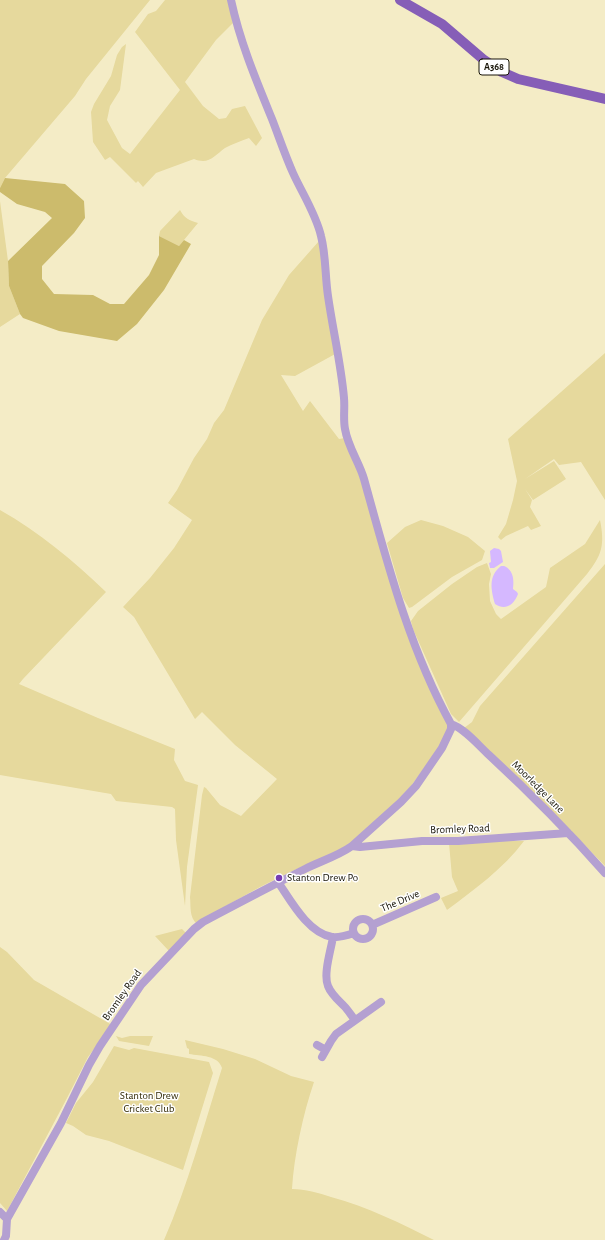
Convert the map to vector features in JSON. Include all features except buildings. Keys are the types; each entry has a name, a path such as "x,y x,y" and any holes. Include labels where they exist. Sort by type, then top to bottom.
{"main road":[{"name":"A368","path":"400,0 442,24 484,60 502,72 518,79 605,99"}],"street":[{"path":"231,0 238,29 249,63 293,172 321,234 325,258 327,291 345,399 345,428 363,476 381,543 414,643 440,703 451,724"},
{"name":"Moorledge Lane","path":"451,724 457,726 542,805 605,873"},
{"name":"Bromley Road","path":"7,1219 61,1123 89,1065 141,985 194,928 203,922 278,882 352,846 401,802 416,786 442,748 451,729 451,724"},
{"name":"Bromley Road","path":"352,846 360,847 422,841 458,841 568,833"},
{"path":"278,882 305,920 318,931 334,937 326,980 331,993 355,1020"},
{"name":"The Drive","path":"372,925 436,897"},
{"name":"The Drive","path":"360,919 367,920 372,925 372,932 366,938 359,938 354,933 354,924 360,919"},
{"name":"The Drive","path":"334,937 354,933"},
{"path":"317,1045 324,1053 336,1034 381,1002"},
{"path":"0,1212 7,1219 6,1236 4,1240"}],"green space":[{"path":"0,0 150,0 86,79 75,96 5,178 0,188"},
{"path":"165,0 228,0 233,23 216,40 185,82 203,106 219,119 226,118 232,109 245,106 262,138 256,146 249,138 225,148 211,159 199,161 194,159 156,173 143,187 138,181 136,183 110,157 105,160 93,142 91,112 94,104 111,76 117,55 126,44 120,90 110,106 107,120 122,148 130,154 180,90 135,32 148,14 156,11"},
{"path":"0,201 8,261 9,286 20,314 0,327"},
{"path":"180,210 188,219 198,223 179,246 159,236 160,231"},
{"path":"319,241 337,353 295,376 281,375 303,411 310,401 339,439 345,438 360,478 402,614 447,723 447,731 436,752 411,786 396,802 345,848 260,887 206,917 197,924 192,915 190,897 204,787 220,805 241,816 277,779 235,745 202,712 195,719 134,617 123,607 150,578 174,548 192,520 168,503 177,490 194,458 207,439 214,423 224,410 262,320 289,275"},
{"path":"605,353 605,500 581,462 559,465 554,459 525,479 554,461 566,479 533,500 525,489 532,500 530,507 541,526 531,530 528,526 506,536 501,540 498,537 506,524 517,481 508,439"},
{"path":"0,510 29,528 56,548 106,592 19,684 175,749 174,760 185,781 198,785 187,867 185,906 176,840 175,809 172,807 116,801 111,794 0,775"},
{"path":"421,520 443,526 468,537 485,551 482,560 452,577 409,608 403,598 387,543 405,527"},
{"path":"600,520 602,536 601,549 592,567 459,722 451,714 413,629 411,621 418,611 452,584 477,567 487,563 491,574 489,584 490,601 496,614 501,619 546,587 550,568 585,544"},
{"path":"605,564 605,866 543,802 464,728 472,722 480,706"},
{"path":"524,841 498,870 447,910 441,898 458,891 452,877 449,843"},
{"path":"182,929 186,933 169,951 155,936"},
{"path":"0,947 7,952 34,980 112,1025 88,1057 7,1211 0,1203"},
{"path":"116,1036 122,1038 130,1036 153,1036 149,1046 119,1041"},
{"path":"185,1040 223,1049 255,1059 291,1076 314,1082 300,1135 292,1189 317,1193 345,1201 371,1211 434,1240 164,1240 188,1176 222,1068 213,1058 189,1054 189,1049 187,1048"},
{"name":"Stanton Drew Cricket Club","path":"114,1046 129,1050 134,1048 209,1062 213,1073 183,1170 109,1141 86,1135 66,1123 76,1103 93,1082"}],"shaded area":[{"path":"5,178 65,184 84,201 85,218 74,233 42,266 42,279 54,294 93,295 110,304 124,304 149,275 159,255 159,236 179,246 184,240 191,244 164,290 137,324 117,341 59,331 23,318 20,314 9,286 8,261 52,218 45,212 17,204 0,192 0,188"},
{"path":"494,548 501,551 503,562 494,568 490,568 490,551"},
{"path":"501,566 504,566 512,573 513,589 518,594 512,604 506,607 495,604 492,594 492,579 494,574"}],"place":[{"name":"Stanton Drew Po","path":"279,878"}]}
